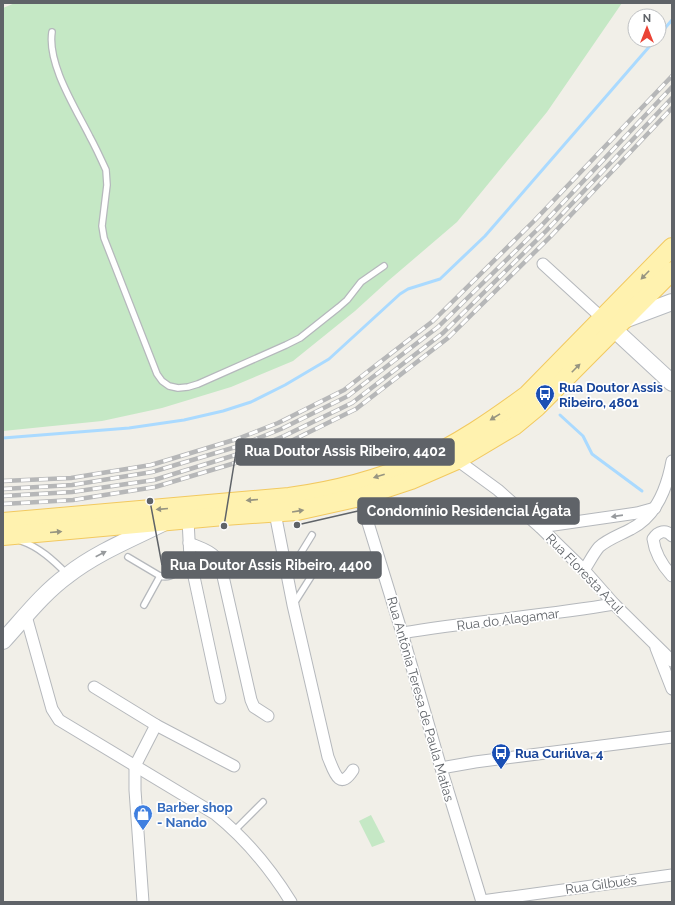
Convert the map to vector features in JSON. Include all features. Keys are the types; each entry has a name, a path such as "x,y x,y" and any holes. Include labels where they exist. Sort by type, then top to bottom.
{"main road":[{"path":"4,531 166,522 297,511 360,497 411,480 457,460 514,426 538,408 613,323 672,247"},
{"path":"4,531 318,493 382,475 411,464 447,447 502,413 613,323 669,280"}],"street":[{"path":"542,264 613,323 672,383"},
{"path":"613,323 672,302"},
{"name":"Rua Floresta Azul","path":"457,460 498,490 540,526 584,570 614,604 672,661"},
{"path":"584,570 599,548 609,540 637,526 647,519 664,491 669,477 672,461"},
{"name":"Rua Antônia Teresa de Paula Matias","path":"360,497 482,901"},
{"path":"540,526 637,513 655,508"},
{"path":"275,513 293,605 328,758 335,775 340,779 344,780 348,778 353,770"},
{"path":"188,520 190,558 220,698"},
{"path":"3,641 49,591 68,574 92,558 166,522"},
{"path":"672,536 663,531 655,535 653,539 656,553 663,567 672,576"},
{"path":"189,542 210,552 220,563 251,700 254,707 268,716"},
{"name":"Rua do Alagamar","path":"402,633 574,611 614,604"},
{"path":"26,616 52,709 59,720 214,814 235,830 256,853 291,902"},
{"path":"655,644 672,688"},
{"path":"94,687 156,725 234,766"},
{"path":"143,902 135,790 135,766 156,725"},
{"path":"441,768 475,762 672,737"},
{"name":"Rua Gilbués","path":"482,901 672,875"}],"lane":[{"path":"52,32 54,62 106,170 107,185 102,226 104,238 157,374 162,381 169,386 178,388 198,384 300,338 347,300 361,282 384,266"},
{"path":"4,531 31,544 57,563 68,574"},
{"path":"287,576 312,536"},
{"path":"128,557 160,576 169,577 174,575 190,558"},
{"path":"293,605 319,564"},
{"path":"144,605 160,576"},
{"path":"235,830 263,802"}],"green space":[{"path":"15,3 622,3 547,112 457,222 355,311 293,361 231,387 162,408 102,421 3,431 3,8"},
{"path":"371,815 385,842 372,847 359,821"}],"waterway":[{"path":"667,26 672,20"},
{"path":"3,438 129,428 184,420 223,411 251,402 285,385 329,359 400,294 408,289 440,279 485,236 648,48"},
{"path":"560,415 583,436 592,454 642,491"}],"railway":[{"path":"3,481 71,478 151,465 237,439 278,423 344,390 433,321 535,220 672,76"},
{"path":"3,489 72,485 152,472 239,446 281,429 348,396 438,327 541,226 672,87"},
{"path":"3,496 72,492 154,480 242,453 284,436 352,403 443,333 546,231 672,98"},
{"path":"3,504 73,500 155,487 245,460 287,443 356,409 448,338 551,236 672,108"}],"place":[{"name":"Rua Doutor Assis Ribeiro, 4801","path":"545,411"},
{"name":"Rua Doutor Assis Ribeiro, 4400","path":"150,501"},
{"name":"Condomínio Residencial Ágata","path":"297,525"},
{"name":"Rua Doutor Assis Ribeiro, 4402","path":"224,526"},
{"name":"Rua Curiúva, 4","path":"501,770"},
{"name":"Barber shop - Nando","path":"143,831"}]}
